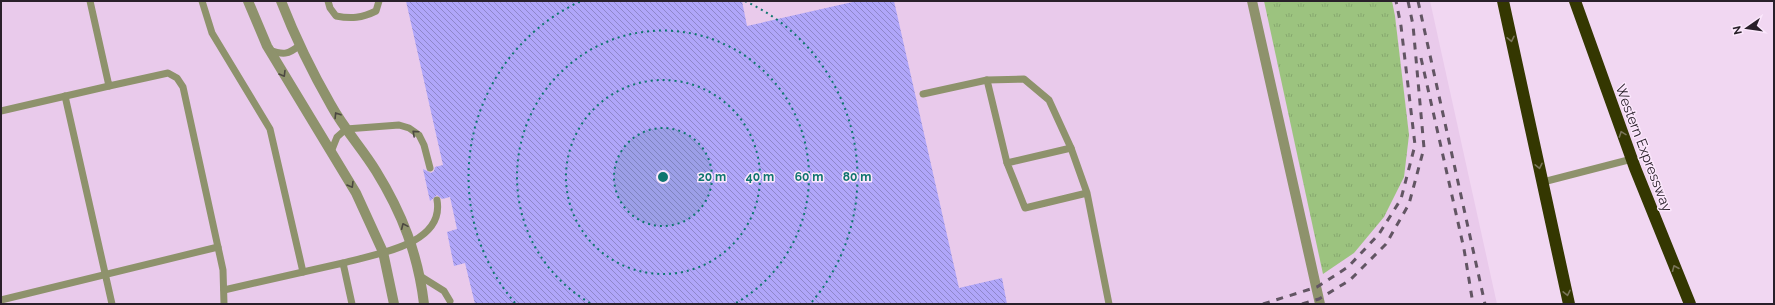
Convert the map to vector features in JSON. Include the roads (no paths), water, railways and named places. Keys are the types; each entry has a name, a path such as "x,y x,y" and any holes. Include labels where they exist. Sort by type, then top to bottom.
{"highway":[{"path":"1503,1 1570,304"},
{"name":"Western Expressway","path":"1575,1 1632,159 1690,304"}],"street":[{"path":"248,1 269,50 356,193 383,252 394,304"},
{"path":"281,1 300,45 331,106 375,170 395,204 411,242 420,276 424,304"},
{"path":"1252,1 1320,304"}],"lane":[{"path":"90,1 109,86"},
{"path":"202,1 212,34 270,129 303,272"},
{"path":"328,1 330,8 336,16 347,18 364,17 376,11 379,1"},
{"path":"269,50 281,54 293,51 300,45"},
{"path":"1,111 168,73 177,78 183,87 223,270 224,304"},
{"path":"923,94 987,80 1024,79 1049,100 1070,148 1087,193 1109,304"},
{"path":"987,80 1007,162 1025,208 1087,193"},
{"path":"65,96 112,304"},
{"path":"331,152 337,137 346,129 399,125 409,128 418,135 424,145 430,168"},
{"path":"1007,162 1070,148"},
{"path":"1543,182 1632,159"},
{"path":"224,290 343,263 383,252 411,242 422,236 436,220 438,213 437,200"},
{"path":"1,300 218,246"},
{"path":"343,263 352,304"},
{"path":"420,276 444,291 450,301"}],"railway":[{"path":"1263,304 1317,287 1348,267 1379,234 1401,199 1415,145 1401,26 1396,1"},
{"path":"1302,304 1319,299 1350,280 1386,244 1409,204 1424,148 1413,25 1408,1"},
{"path":"1418,1 1485,304"},
{"path":"1421,58 1464,249 1473,304"}]}
